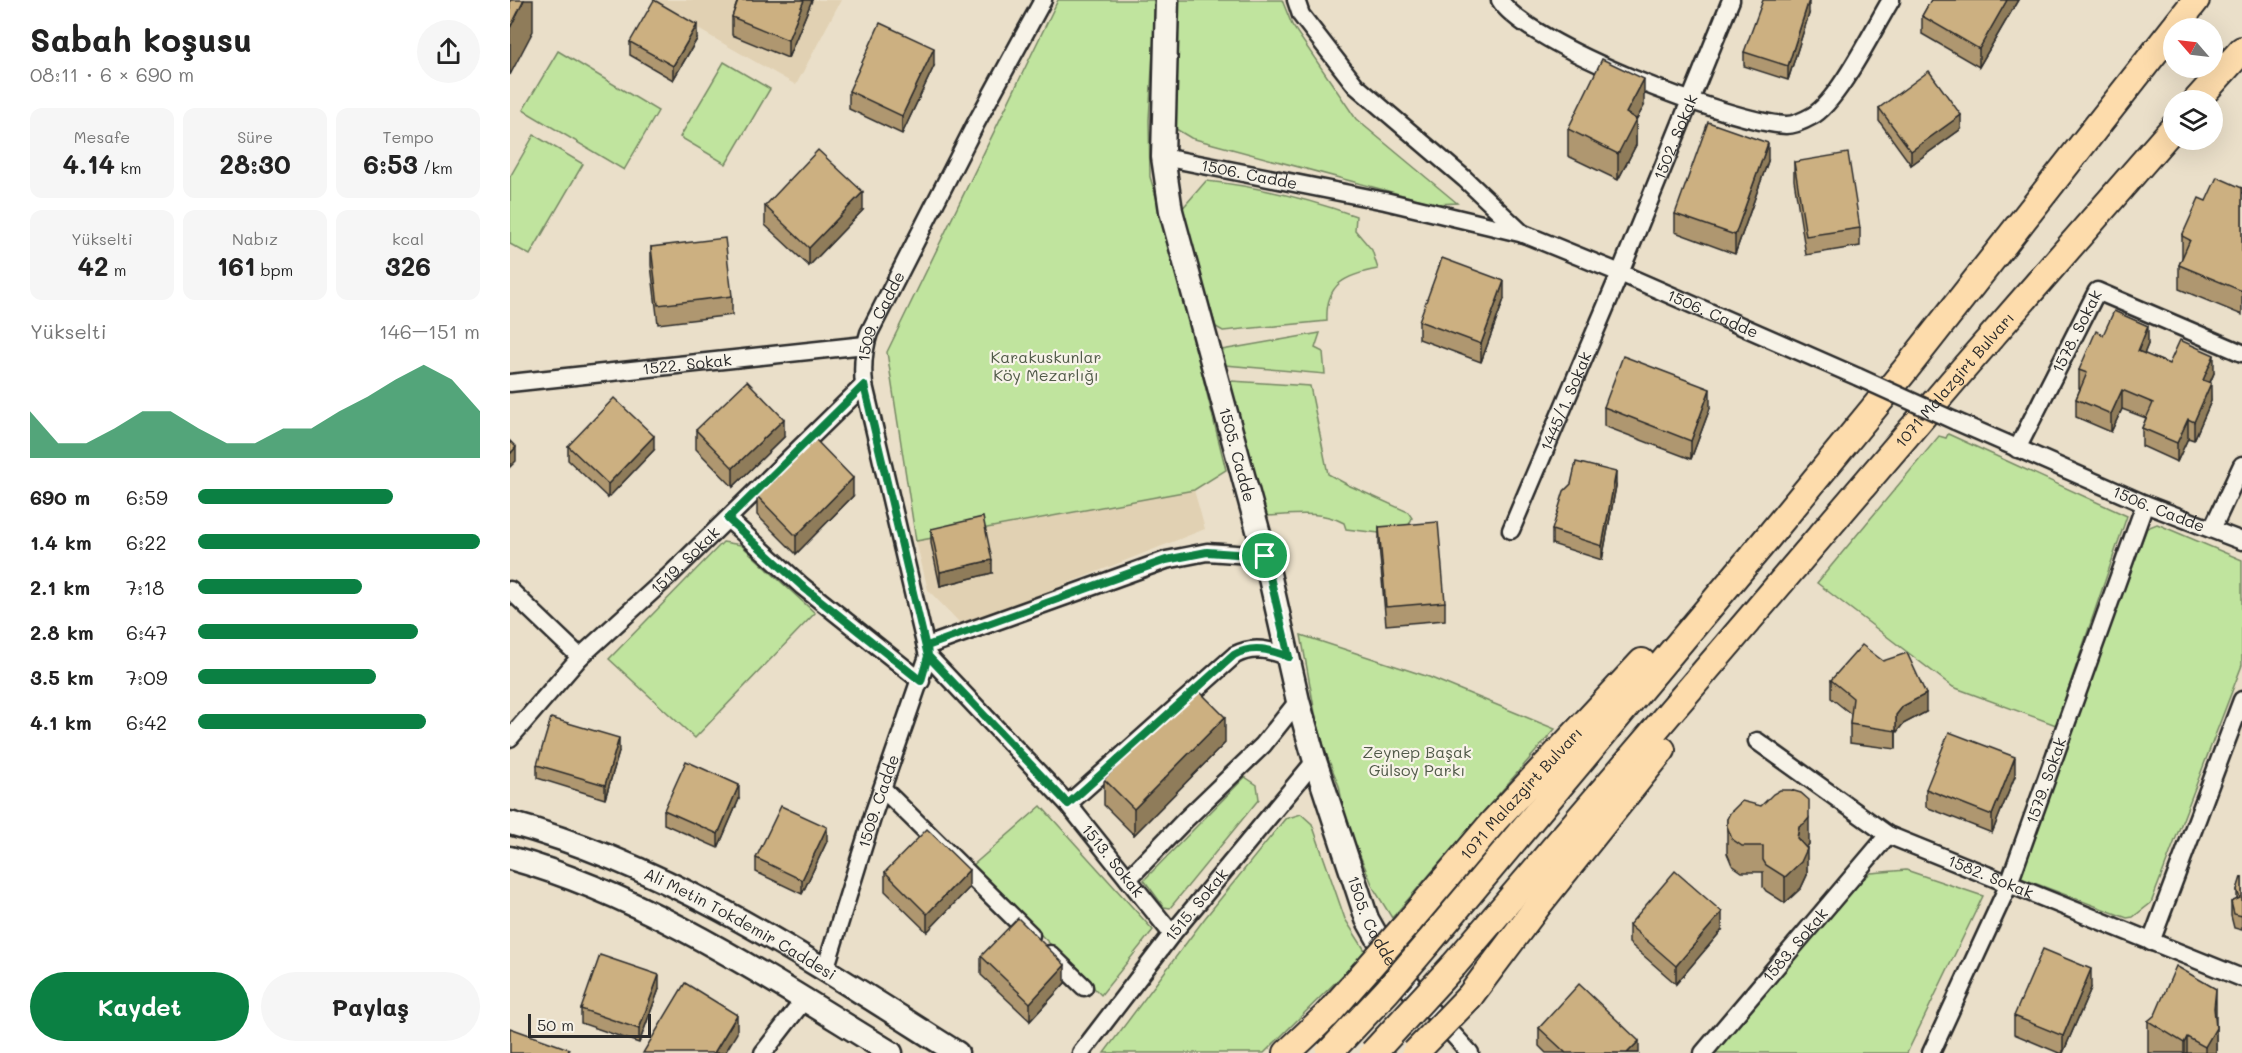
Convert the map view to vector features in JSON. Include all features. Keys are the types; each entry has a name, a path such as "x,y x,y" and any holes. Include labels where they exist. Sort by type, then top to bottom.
{"main road":[{"name":"1071 Malazgirt Bulvarı","path":"1329,1053 1428,943 1764,542 1906,369 2196,0"},
{"path":"2206,90 2242,50"},
{"name":"1071 Malazgirt Bulvarı","path":"1372,1053 1454,965 1958,375 2163,140"},
{"name":"1071 Malazgirt Bulvarı","path":"1287,1053 1327,1015 1494,820 1702,597 1764,542"},
{"name":"1071 Malazgirt Bulvarı","path":"1415,1053 1470,996 1539,904 1678,730 1738,634"}],"street":[{"name":"1509. Cadde","path":"825,970 883,789 921,681 927,651 864,385 862,358 869,333 975,125 1043,0"},
{"name":"1505. Cadde","path":"1167,0 1162,157 1171,211 1265,556 1298,701 1315,761 1366,919 1390,960 1416,994"},
{"path":"1296,0 1301,15 1356,86 1465,179 1524,234"},
{"path":"1500,0 1504,7 1536,30 1579,55 1690,101 1770,124 1789,125 1813,116 1833,97 1891,0"},
{"name":"1502. Sokak","path":"1620,273 1731,0"},
{"name":"1506. Cadde","path":"1162,157 1385,201 1524,234 1620,273 2145,504 2242,541"},
{"name":"1445/1. Sokak","path":"1511,530 1620,273"},
{"name":"1578. Sokak","path":"2017,449 2097,291 2242,353"},
{"name":"1522. Sokak","path":"510,383 865,345"},
{"name":"1519. Sokak","path":"510,738 580,657 728,519 864,385"},
{"path":"2212,529 2242,465"},
{"name":"1579. Sokak","path":"1931,1053 2008,886 2145,504"},
{"path":"728,519 802,586 921,681"},
{"path":"927,651 1166,560 1207,552 1265,556"},
{"path":"510,590 580,657"},
{"path":"1068,804 1234,655 1244,649 1257,648 1289,657"},
{"name":"1513. Sokak","path":"927,651 1068,804 1172,934"},
{"path":"1128,879 1263,745 1298,701"},
{"path":"2151,942 2241,707"},
{"name":"1582. Sokak","path":"1757,741 1887,836 2242,978"},
{"name":"1515. Sokak","path":"1081,1053 1172,934 1315,761"},
{"path":"883,789 1084,987"},
{"name":"Ali Metin Tokdemir Caddesi","path":"510,823 547,833 653,875 825,970 957,1053"},
{"name":"1583. Sokak","path":"1703,1053 1887,836"},
{"name":"Ali Metin Tokdemir Caddesi","path":"510,858 622,898 728,953 891,1053"},
{"path":"1416,994 1470,1053"},
{"path":"763,1053 804,1000"}],"shaded area":[{"path":"657,0 841,0 796,85 656,5"},
{"path":"1194,490 1205,529 962,625 928,590 916,541"}],"green space":[{"name":"Karakuskunlar Köy Mezarlığı","path":"1058,0 1156,0 1149,120 1150,177 1167,233 1226,470 1194,490 916,541 887,352"},
{"path":"1177,0 1282,0 1292,25 1356,119 1457,203 1436,204 1191,138 1171,126"},
{"path":"558,51 658,111 624,170 523,110"},
{"path":"724,62 770,89 726,164 680,137"},
{"path":"534,135 583,164 530,255 510,244 510,177"},
{"path":"1206,181 1282,194 1356,216 1355,230 1372,250 1378,269 1347,278 1334,289 1327,308 1327,321 1223,331 1216,327 1181,210"},
{"path":"1320,333 1315,348 1323,352 1325,374 1225,365 1220,357 1222,350"},
{"path":"1231,381 1310,386 1328,474 1408,512 1412,518 1404,536 1346,529 1344,523 1326,516 1296,514 1267,516 1260,508 1236,424"},
{"path":"1948,434 2127,516 2056,725 1953,687 1817,583 1939,436 1946,438"},
{"path":"2157,524 2242,560 2242,665 2151,903 2133,917 2127,918 2018,875 2147,528"},
{"path":"723,542 741,545 815,613 695,738 609,659"},
{"name":"Zeynep Başak Gülsoy Parkı","path":"1301,635 1429,677 1555,729 1392,918 1374,889 1346,822 1339,786 1325,751 1315,713"},
{"path":"1245,777 1257,785 1259,799 1170,908 1164,907 1144,880"},
{"path":"1041,806 1153,930 1101,995 972,866"},
{"path":"1301,814 1312,824 1345,919 1366,952 1264,1053 1104,1053 1205,918 1285,819"},
{"path":"1906,870 1983,896 1907,1053 1713,1053 1861,881 1871,873"}],"building":[{"path":"510,0 524,0 510,28"},
{"path":"654,0 697,25 673,66 630,42"},
{"path":"738,0 804,0 788,40 732,17"},
{"path":"1763,0 1809,0 1788,66 1744,52"},
{"path":"1931,0 2007,0 1979,49 1922,16"},
{"path":"880,23 934,48 902,116 849,91"},
{"path":"1602,59 1644,79 1626,113 1636,119 1618,154 1568,129"},
{"path":"1929,71 1961,115 1911,151 1879,108"},
{"path":"1708,122 1768,143 1735,235 1675,214"},
{"path":"818,150 863,192 809,248 765,206"},
{"path":"1848,153 1860,228 1806,236 1794,162"},
{"path":"2217,177 2242,188 2242,291 2179,265 2190,240 2182,236 2199,198 2206,201"},
{"path":"725,238 732,296 658,305 651,247"},
{"path":"1442,258 1504,281 1481,344 1419,321"},
{"path":"2114,311 2148,326 2138,351 2169,364 2180,340 2214,355 2203,380 2211,383 2194,422 2188,419 2177,443 2142,428 2153,403 2122,390 2111,414 2076,399 2087,373 2079,370 2096,331 2103,335"},
{"path":"1623,356 1710,389 1691,441 1604,407"},
{"path":"747,381 784,419 733,468 696,430"},
{"path":"614,398 654,436 608,484 568,446"},
{"path":"815,439 853,478 796,536 757,496"},
{"path":"510,441 516,447 510,454"},
{"path":"1576,462 1616,472 1602,546 1552,530 1564,491 1571,484"},
{"path":"983,517 992,560 940,572 931,529"},
{"path":"1438,522 1445,602 1386,607 1379,527"},
{"path":"1862,645 1883,661 1907,653 1926,694 1903,706 1896,715 1896,731 1850,724 1853,698 1831,680"},
{"path":"1195,687 1225,717 1134,809 1104,779"},
{"path":"551,718 619,738 605,785 537,765"},
{"path":"1949,732 2015,757 1992,815 1926,789"},
{"path":"686,761 739,785 718,834 664,810"},
{"path":"1780,790 1801,793 1809,800 1809,818 1799,827 1797,838 1807,849 1801,862 1785,877 1766,865 1763,860 1763,846 1742,846 1732,839 1727,826 1730,813 1742,801 1761,806"},
{"path":"781,806 827,827 802,880 756,858"},
{"path":"927,829 969,870 927,914 885,872"},
{"path":"1675,871 1722,912 1676,966 1629,925"},
{"path":"2241,877 2242,916 2234,914 2231,902 2240,898 2237,890"},
{"path":"1018,918 1065,965 1030,1003 981,956"},
{"path":"2043,949 2091,969 2063,1036 2014,1016"},
{"path":"600,955 659,975 639,1029 581,1009"},
{"path":"2176,966 2216,989 2214,1008 2216,1028 2205,1047 2187,1037 2184,1043 2148,1021 2155,1015"},
{"path":"685,983 737,1015 714,1053 643,1053"},
{"path":"1579,984 1639,1041 1627,1053 1566,1053 1539,1028"},
{"path":"510,1028 569,1049 568,1053 510,1053"}],"route":[{"path":"1265,556 1207,552 1166,560 927,646 928,656 921,681 802,586 728,519 864,385 928,656 1068,804 1234,655 1244,649 1257,648 1289,657 1265,556"}]}
